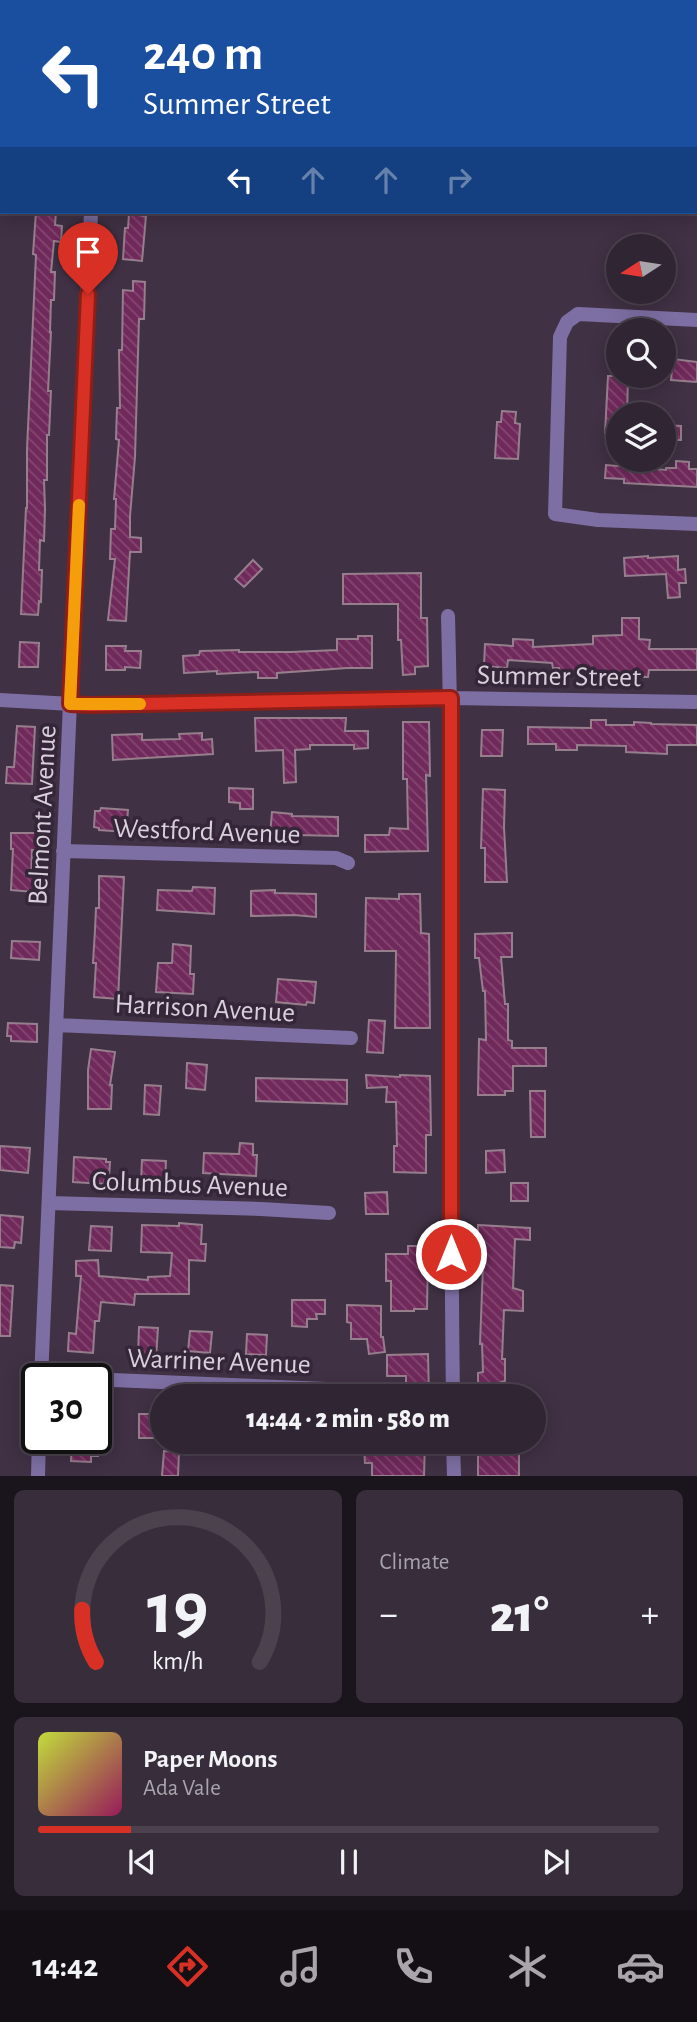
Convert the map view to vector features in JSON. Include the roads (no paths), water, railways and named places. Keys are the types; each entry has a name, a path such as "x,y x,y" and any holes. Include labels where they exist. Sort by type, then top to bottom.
{"street":[{"name":"Belmont Avenue","path":"42,1363 91,214"},
{"path":"697,320 578,314 567,322 559,338 555,514 597,520 697,524"},
{"path":"448,616 451,698 450,1114 453,1384"},
{"name":"Summer Street","path":"0,700 90,705 451,698 697,702"},
{"name":"Westford Avenue","path":"63,851 336,858 348,863"},
{"name":"Harrison Avenue","path":"57,1025 351,1038"},
{"name":"Columbus Avenue","path":"49,1203 329,1213"},
{"name":"Warriner Avenue","path":"112,1381 196,1384"},
{"path":"38,1476 39,1454"},
{"path":"453,1454 454,1476"}]}
